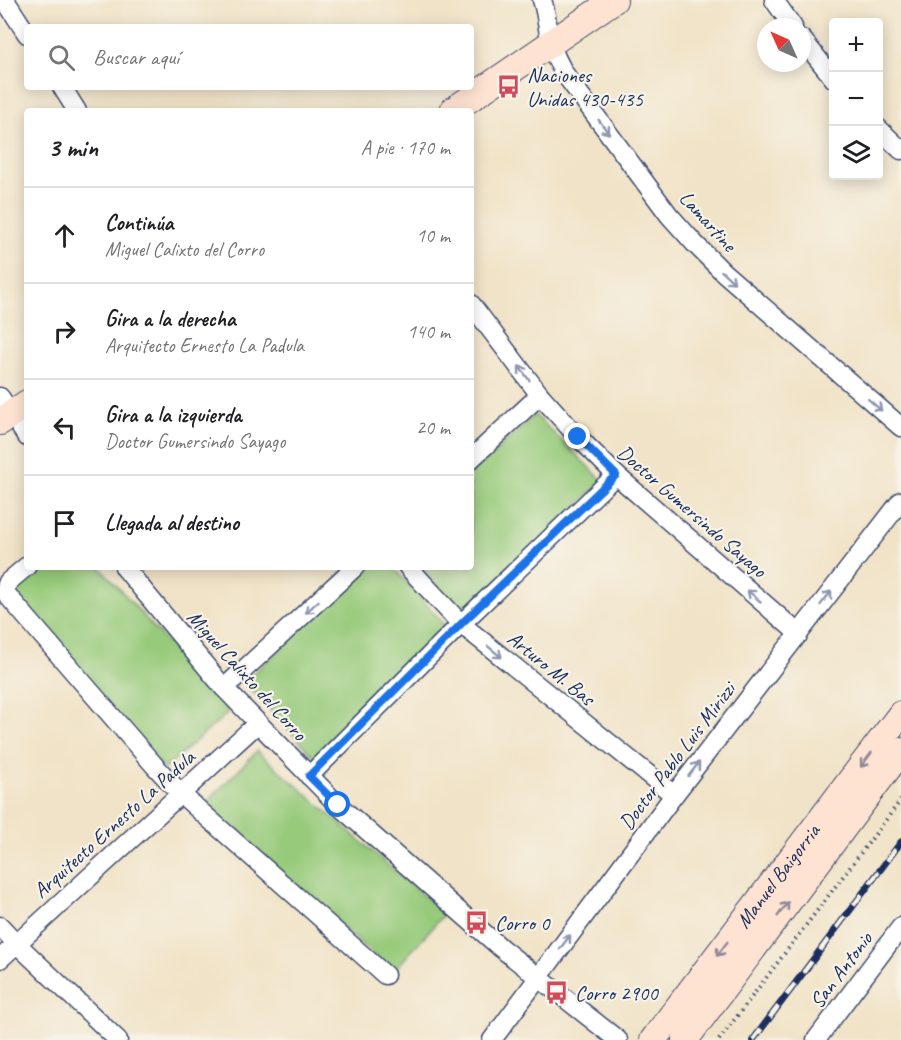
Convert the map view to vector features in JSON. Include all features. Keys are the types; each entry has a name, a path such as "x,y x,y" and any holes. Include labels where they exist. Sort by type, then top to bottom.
{"main road":[{"path":"456,108 614,0"},
{"name":"Manuel Baigorria","path":"653,1040 901,714"},
{"name":"Manuel Baigorria","path":"685,1040 901,751"}],"street":[{"path":"4,0 24,30"},
{"name":"Lamartine","path":"542,0 556,59 564,73 669,215 723,272 901,427"},
{"path":"774,0 787,18"},
{"path":"811,50 829,73"},
{"path":"64,90 75,108"},
{"path":"883,132 901,150"},
{"name":"Doctor Gumersindo Sayago","path":"474,308 540,395 578,437 616,475 799,634"},
{"path":"474,456 540,395"},
{"path":"10,409 24,432"},
{"path":"309,776 461,624 616,475"},
{"name":"Doctor Pablo Luis Mirizzi","path":"492,1040 674,795 901,501"},
{"path":"24,569 8,582 5,590 8,596 147,756 181,794 385,975"},
{"name":"Miguel Calixto del Corro","path":"126,570 224,688 338,805 501,948 618,1040"},
{"path":"224,688 352,570"},
{"name":"Arturo M. Bas","path":"411,570 461,624 674,795"},
{"name":"Arquitecto Ernesto La Padula","path":"0,959 258,723"},
{"path":"0,926 16,944 118,1040"},
{"name":"San Antonio","path":"816,1040 901,927"}],"path":[{"path":"719,1040 901,800"}],"green space":[{"path":"535,415 603,481 463,615 423,570 474,570 474,471"},
{"path":"30,570 103,570 229,712 164,769 7,590"},
{"path":"364,570 396,570 448,629 315,758 244,682"},
{"path":"257,751 444,914 393,972 211,811 207,802"}],"railway":[{"path":"753,1040 901,842"}],"place":[{"name":"Naciones Unidas 430-435","path":"509,87"},
{"name":"Corro 0","path":"477,923"},
{"name":"Corro 2900","path":"557,993"}],"route":[{"path":"338,805 309,776 461,624 616,475 578,437"}]}
